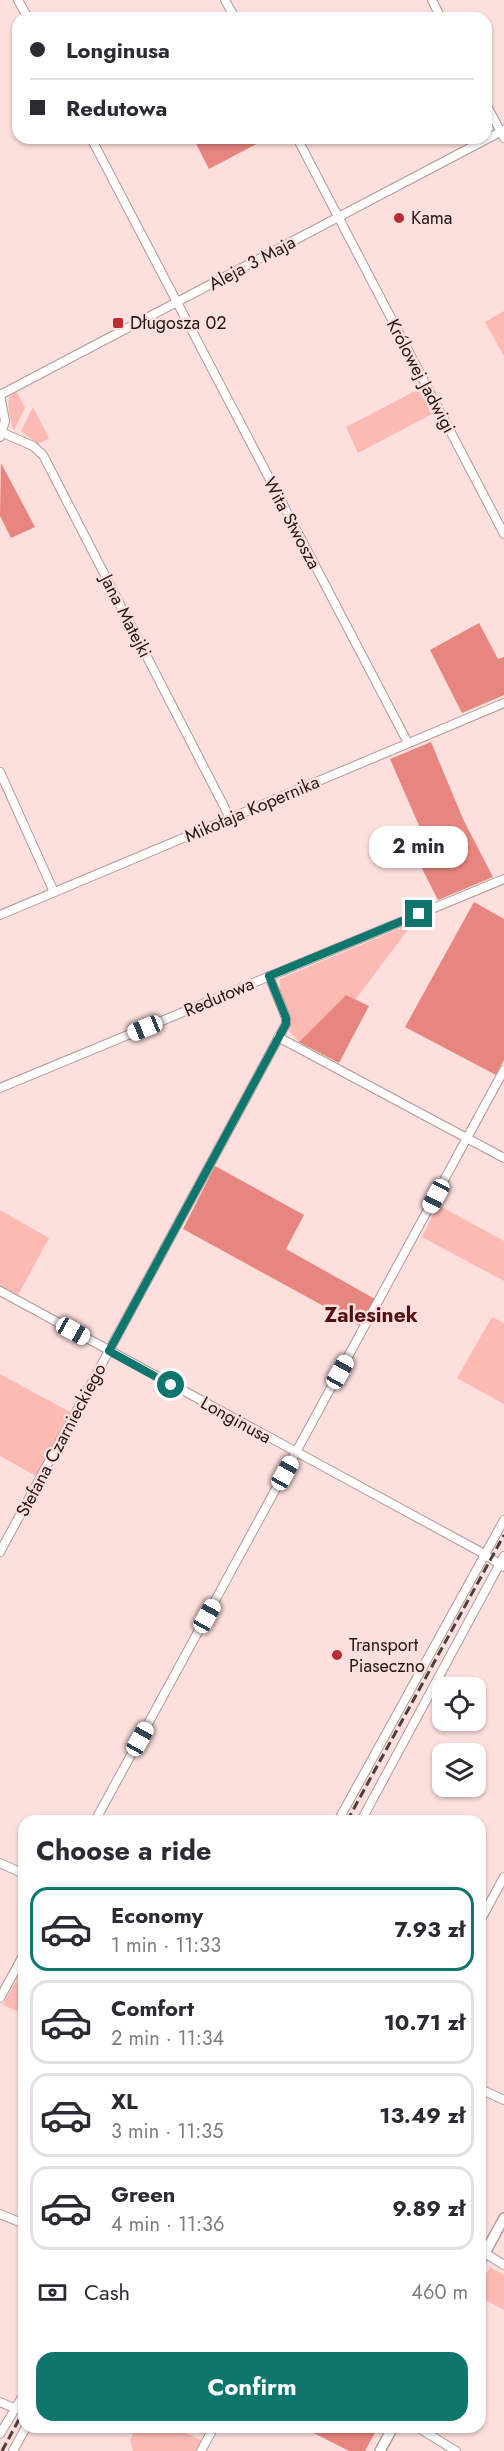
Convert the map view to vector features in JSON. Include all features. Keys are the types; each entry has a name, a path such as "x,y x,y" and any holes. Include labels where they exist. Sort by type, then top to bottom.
{"street":[{"path":"492,114 503,133"},
{"name":"Wita Stwosza","path":"94,144 408,743"},
{"name":"Królowej Jadwigi","path":"300,144 504,534"},
{"name":"Aleja 3 Maja","path":"0,395 482,144"},
{"path":"0,395 4,409 2,435"},
{"name":"Jana Matejki","path":"2,435 33,446 43,455 230,818"},
{"name":"Mikołaja Kopernika","path":"0,915 504,703"},
{"path":"0,772 54,892"},
{"name":"Redutowa","path":"0,1088 504,879"},
{"name":"Stefana Czarnieckiego","path":"0,1552 286,1024 286,1018 269,976"},
{"path":"278,1037 504,1158"},
{"path":"99,1815 504,1070"},
{"name":"Longinusa","path":"0,1291 502,1566"},
{"path":"341,1815 504,1520"},
{"path":"364,1815 502,1566 504,1556"},
{"path":"0,1863 18,1871"},
{"path":"486,1910 504,1877"},
{"path":"0,1998 18,1965"},
{"path":"486,2092 504,2100"},
{"path":"0,2214 18,2222"},
{"path":"486,2251 504,2218"},
{"path":"486,2254 504,2265"},
{"path":"0,2402 16,2409"},
{"path":"0,2434 18,2405"},
{"path":"13,2451 23,2433"},
{"path":"201,2451 211,2433"},
{"path":"380,2451 390,2433"},
{"path":"427,2433 456,2451"}],"shaded area":[{"path":"196,144 257,144 209,169"},
{"path":"504,311 504,356 485,322"},
{"path":"419,389 432,414 358,453 346,427"},
{"path":"17,392 25,408 14,430 9,402 11,395"},
{"path":"33,407 49,438 38,444 21,431"},
{"path":"1,463 35,527 11,538 0,516"},
{"path":"479,623 498,659 504,657 504,695 462,713 430,650"},
{"path":"431,742 463,819 493,877 438,900 409,843 424,837 390,759"},
{"path":"474,902 504,919 504,1060 496,1075 405,1027"},
{"path":"413,923 355,1000 346,995 299,1042 289,1031 288,1017 280,992 280,979"},
{"path":"346,995 369,1006 339,1063 299,1042"},
{"path":"215,1166 304,1215 286,1249 375,1299 360,1326 183,1229"},
{"path":"438,1205 504,1241 504,1281 422,1237"},
{"path":"0,1210 49,1238 17,1297 0,1287"},
{"path":"492,1317 504,1323 504,1404 457,1378"},
{"path":"0,1374 70,1412 36,1476 0,1456"},
{"path":"18,1977 18,2011 3,2005"},
{"path":"490,2267 504,2275 504,2310 486,2300 486,2274"},
{"path":"134,2433 186,2433 201,2440 196,2451 133,2451 130,2440"},
{"path":"314,2433 375,2433 365,2451 349,2451"}],"railway":[{"path":"350,1815 504,1535"},
{"path":"2,2451 18,2421"}],"place":[{"name":"Kama","path":"399,218"},
{"name":"Długosza 02","path":"118,323"},
{"name":"Transport Piaseczno","path":"337,1655"}],"district":[{"name":"Zalesinek","path":"371,1315"}],"route":[{"path":"171,1385 109,1351 286,1024 286,1018 269,976 419,914"}]}
